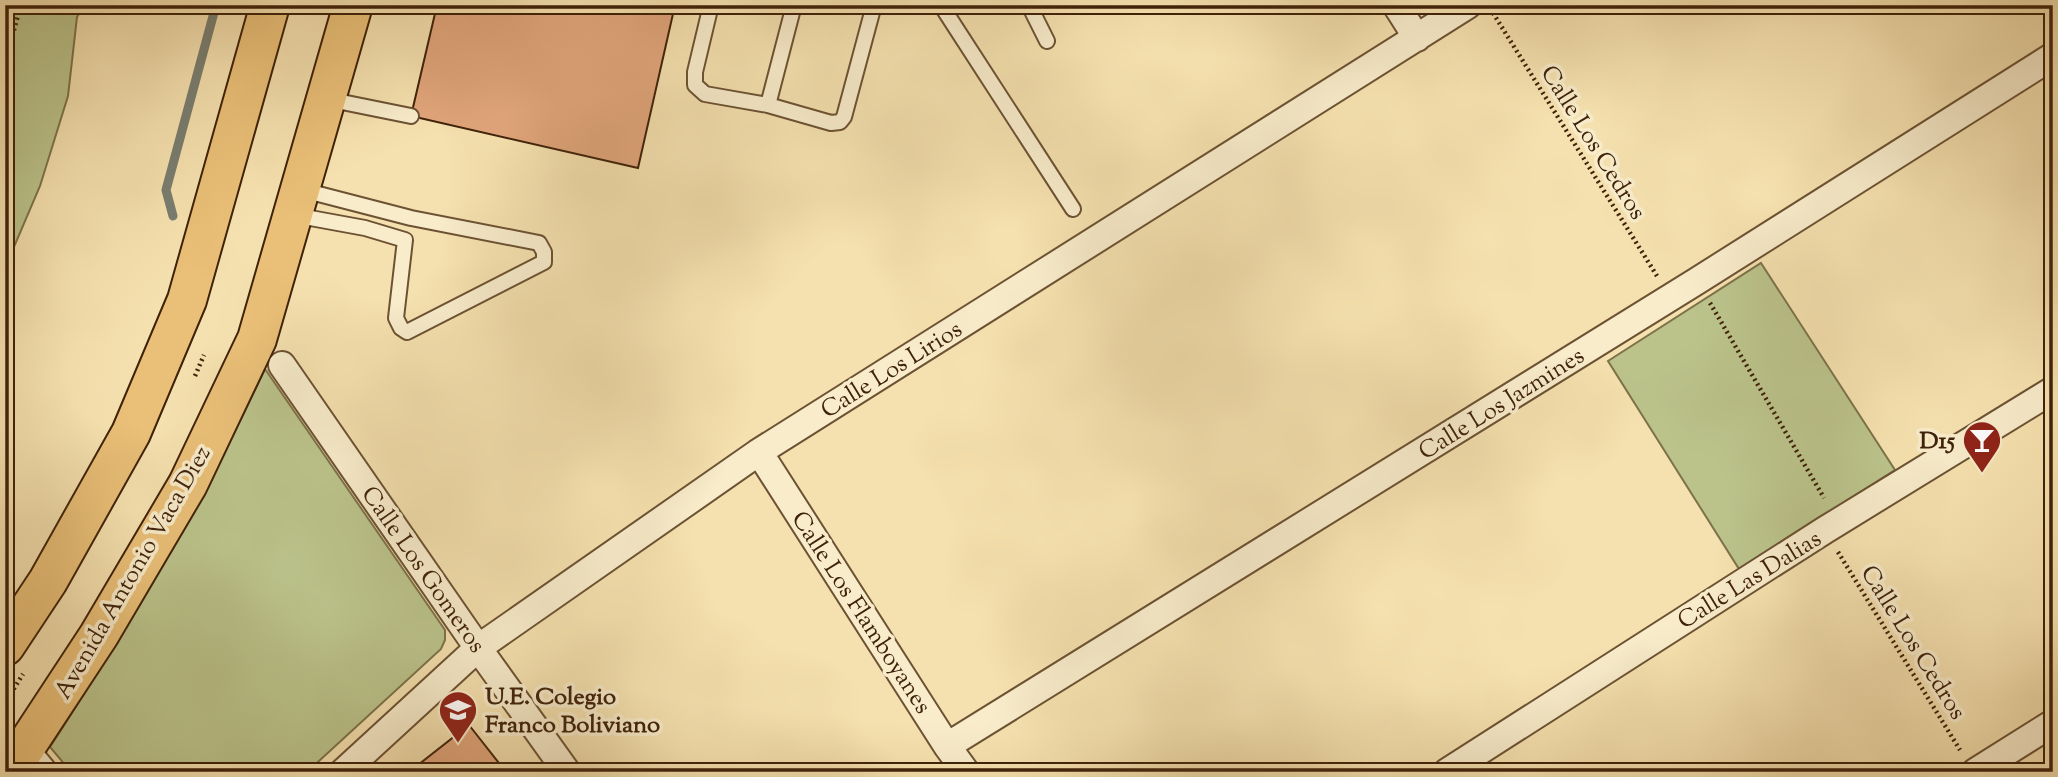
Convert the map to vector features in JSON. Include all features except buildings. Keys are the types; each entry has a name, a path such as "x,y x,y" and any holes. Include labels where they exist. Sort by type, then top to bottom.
{"highway":[{"path":"5,646 48,581 131,433 187,300 270,5"},
{"name":"Avenida Antonio Vaca Diez","path":"26,764 188,484 257,340 353,5"}],"street":[{"path":"1396,5 1417,38"},
{"name":"Calle Los Lirios","path":"343,772 478,648 759,452 1468,5"},
{"name":"Calle Los Jazmines","path":"947,746 1670,298 2053,56"},
{"name":"Calle Los Gomeros","path":"282,365 567,772"},
{"name":"Calle Las Dalias","path":"1447,772 1832,526 2053,390"},
{"name":"Calle Los Flamboyanes","path":"759,452 966,772"},
{"path":"1971,766 2053,723"}],"lane":[{"path":"711,5 695,72 695,85 705,93 768,105 831,123 840,122 844,117 874,5"},
{"path":"768,105 794,5"},
{"path":"941,5 1073,209"},
{"path":"1030,5 1047,41"},
{"path":"326,99 411,116"},
{"path":"296,202 411,218 539,243 544,251 544,262 407,332 401,328 396,318 405,240 411,218"},
{"path":"296,202 405,240"}],"path":[{"path":"5,62 21,5"},
{"name":"Calle Los Cedros","path":"1488,5 1670,298"},
{"name":"Calle Los Cedros","path":"1697,281 1832,526 1971,766"}],"green space":[{"path":"5,5 84,5 77,17 68,96 40,186 5,268"},
{"path":"1761,263 1895,470 1739,569 1608,361"},
{"path":"265,369 445,630 441,649 307,772 71,772 50,747 164,562"}],"waterway":[{"path":"173,216 166,190 216,5"}],"place":[{"name":"D15","path":"1982,474"},
{"name":"U.E. Colegio Franco Boliviano","path":"458,744"}]}
